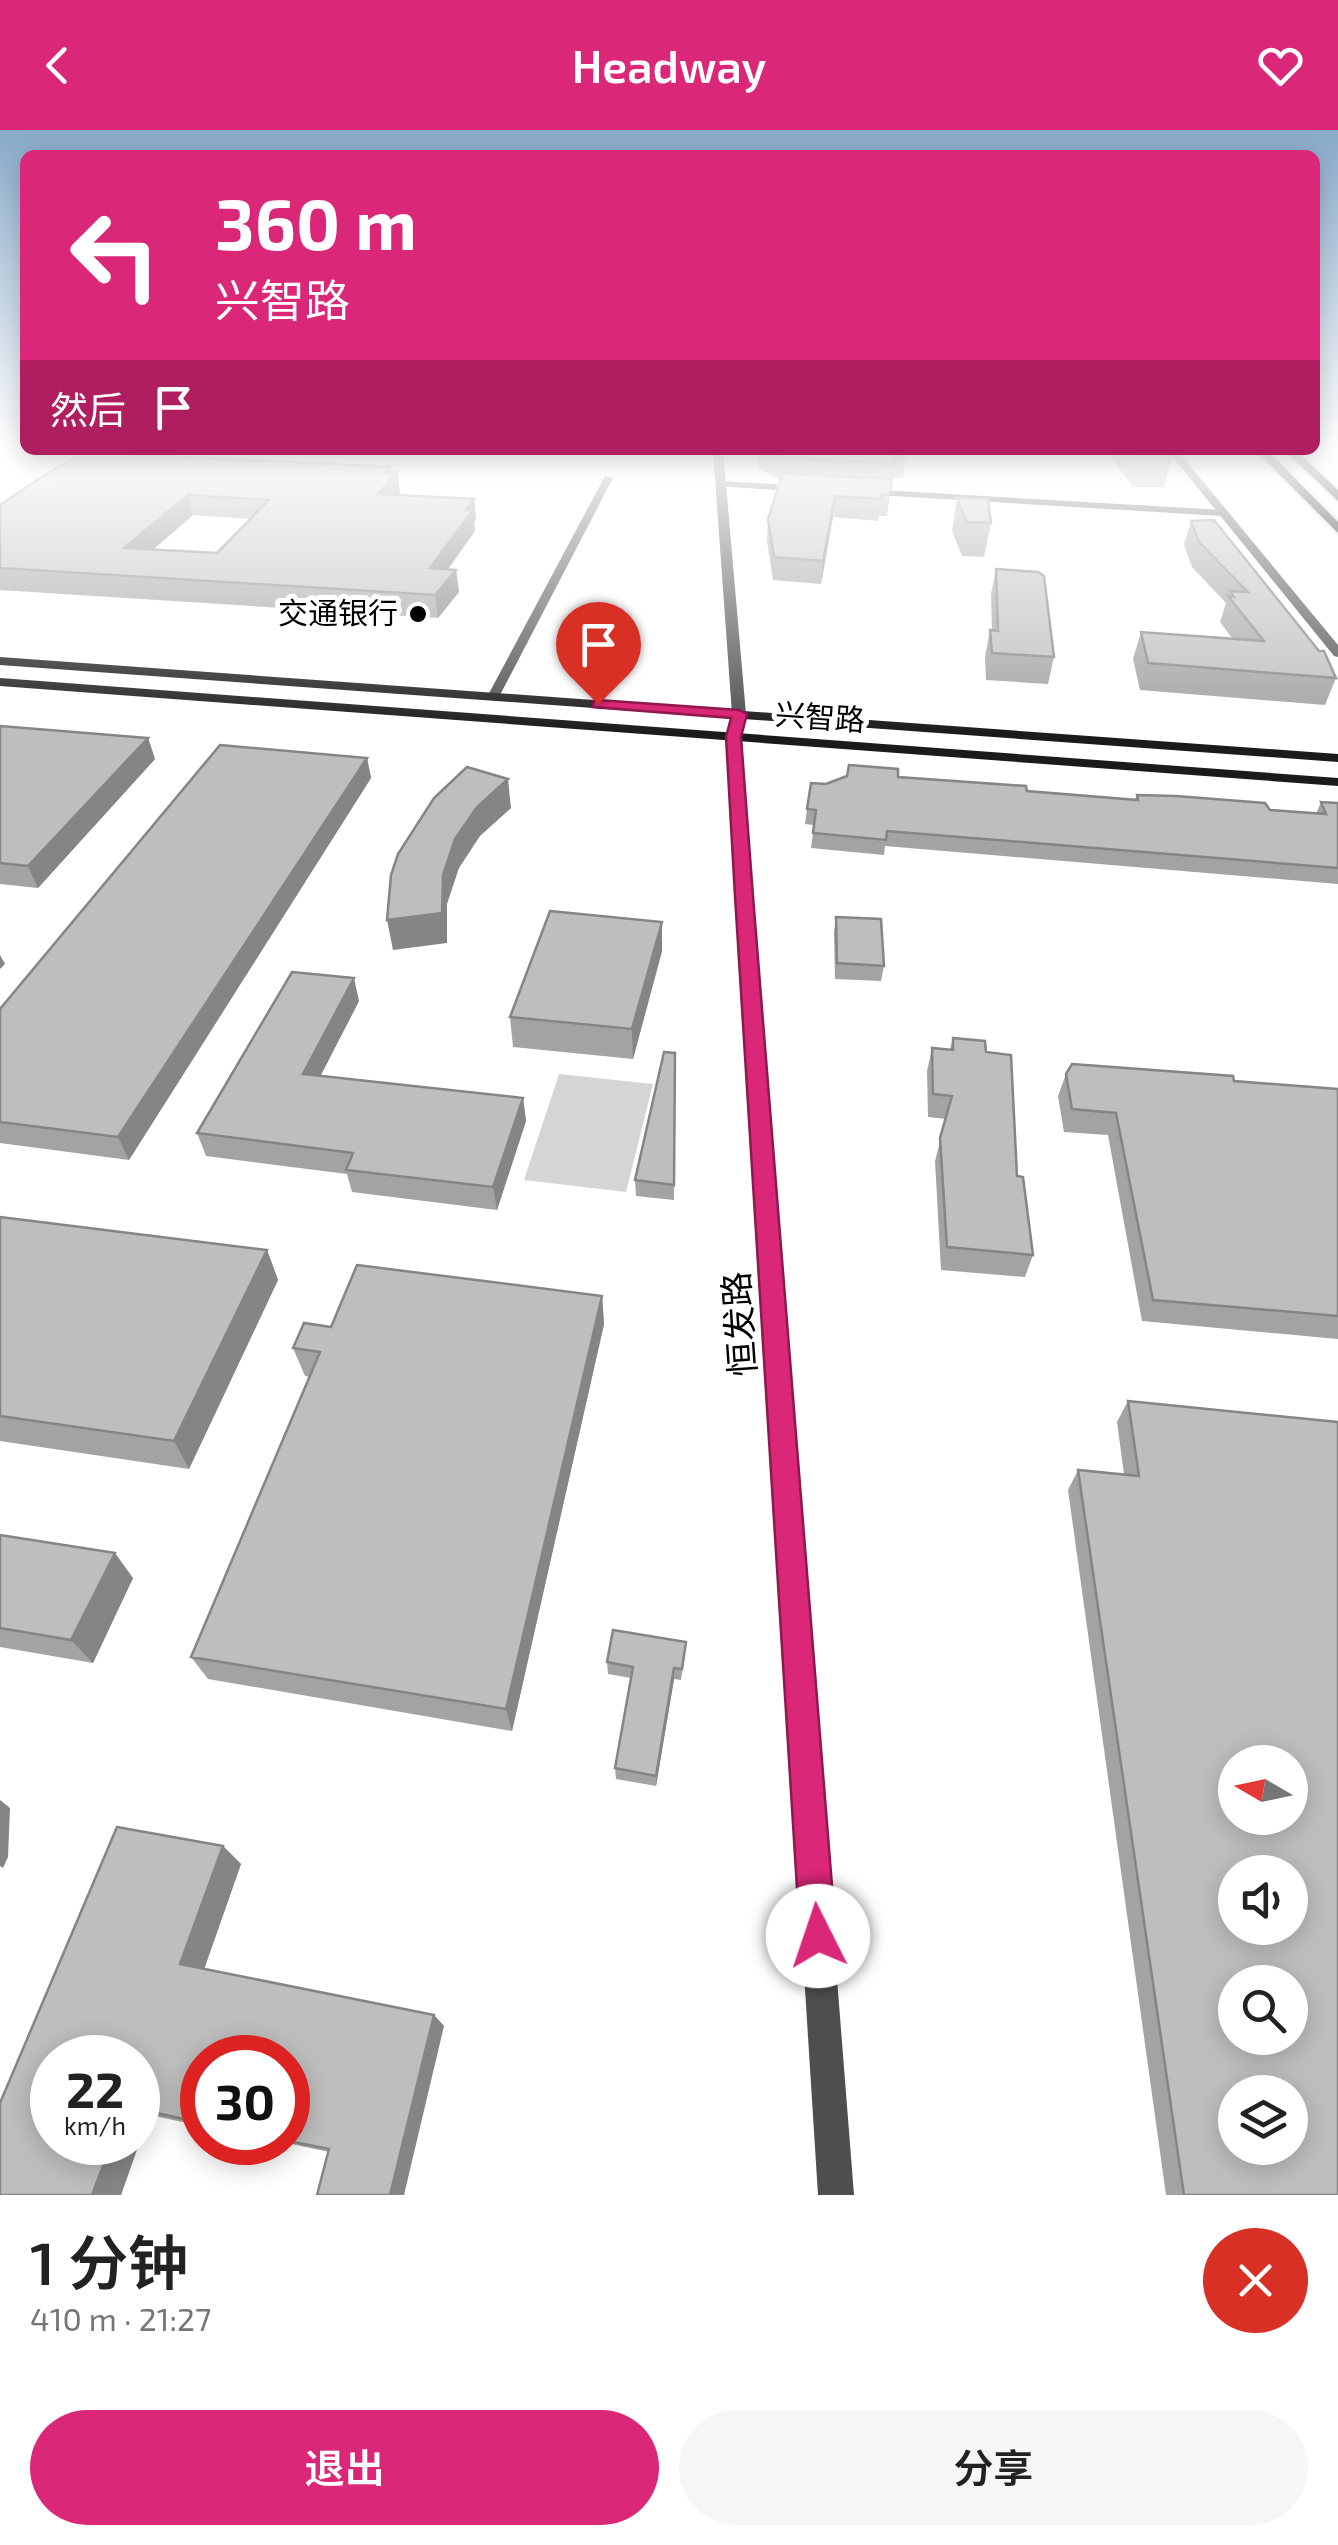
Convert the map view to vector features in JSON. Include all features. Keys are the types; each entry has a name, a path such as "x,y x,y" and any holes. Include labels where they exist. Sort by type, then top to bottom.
{"main road":[{"name":"兴智路","path":"0,661 493,696 736,726 1338,782"},
{"name":"兴智路","path":"0,682 1338,758"}],"street":[{"path":"493,696 575,540"},
{"name":"恒发路","path":"724,540 836,2195"},
{"path":"1245,540 1338,653"}],"shaded area":[{"path":"559,1074 653,1084 626,1192 524,1180"}],"building":[{"path":"0,540 133,540 124,548 217,553 229,540 450,540 430,568 456,570 435,595 0,568"},
{"path":"771,540 827,540 823,561 774,557"},
{"path":"1230,540 1319,651 1324,651 1336,678 1148,663 1141,632 1264,641 1228,596 1234,597 1230,591 1248,592 1199,542"},
{"path":"996,569 1038,572 1044,576 1054,657 992,653 990,630 998,631"},
{"path":"0,726 148,738 28,866 0,863"},
{"path":"220,745 367,758 118,1137 0,1122 0,1009"},
{"path":"849,765 898,769 898,777 1026,786 1027,791 1138,800 1137,795 1176,796 1265,803 1270,810 1326,814 1321,802 1338,803 1338,868 887,831 886,840 813,833 816,810 807,809 811,783 826,784 847,776"},
{"path":"467,767 508,779 477,807 455,839 443,875 442,913 387,920 391,875 398,854 434,798"},
{"path":"550,911 662,922 632,1029 510,1017"},
{"path":"836,917 881,919 884,966 837,963"},
{"path":"292,972 354,978 303,1074 523,1098 493,1187 346,1170 353,1153 197,1133"},
{"path":"953,1038 985,1041 986,1052 1011,1055 1017,1176 1023,1177 1033,1255 947,1247 940,1138 952,1096 933,1094 932,1048 953,1050"},
{"path":"664,1052 675,1053 674,1185 635,1180"},
{"path":"1072,1064 1233,1076 1234,1081 1338,1089 1338,1316 1153,1300 1116,1113 1072,1109 1066,1074"},
{"path":"0,1217 267,1250 174,1441 0,1416"},
{"path":"357,1265 602,1296 506,1709 191,1657 320,1352 293,1348 304,1323 331,1327"},
{"path":"1128,1401 1338,1422 1338,2195 1184,2195 1078,1470 1139,1476"},
{"path":"0,1535 115,1553 71,1640 0,1628"},
{"path":"613,1630 686,1642 682,1669 674,1668 656,1776 615,1768 633,1667 607,1662"},
{"path":"117,1827 223,1846 180,1964 434,2015 390,2195 317,2195 329,2149 310,2145 310,2035 180,2035 180,2118 160,2114 160,2035 30,2035 30,2165 103,2165 92,2195 0,2195 0,2103"}],"place":[{"name":"交通银行","path":"418,614"}],"route":[{"path":"598,704 739,714 734,737 744,896 818,1936"}]}
